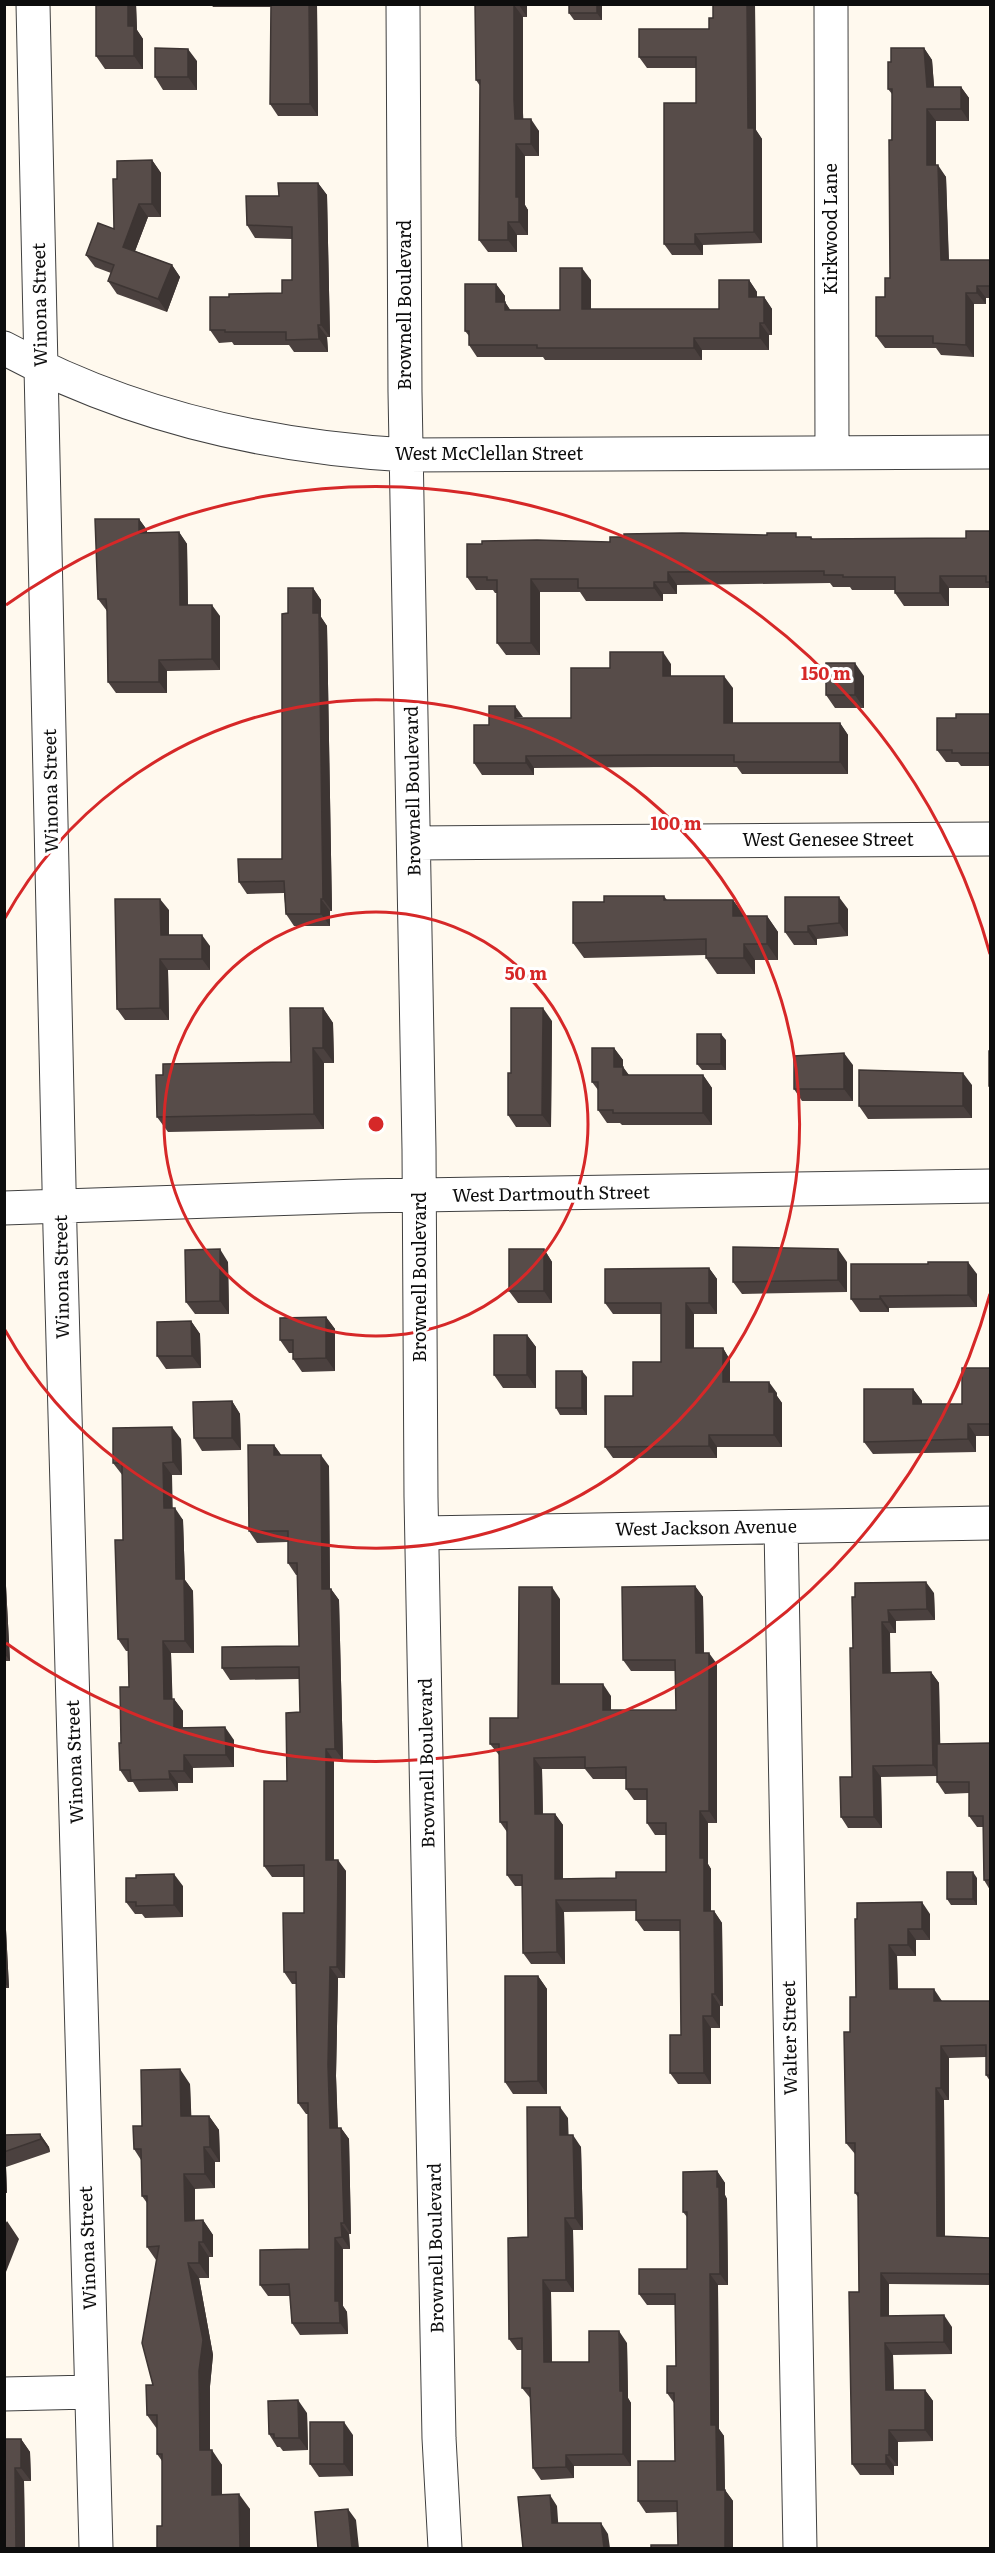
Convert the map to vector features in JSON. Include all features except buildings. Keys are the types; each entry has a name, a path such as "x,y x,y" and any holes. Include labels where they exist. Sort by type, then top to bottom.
{"street":[{"name":"Winona Street","path":"33,4 60,1206 96,2548"},
{"name":"Brownell Boulevard","path":"403,4 422,1533 439,2438 445,2548"},
{"name":"Kirkwood Lane","path":"831,4 832,453"},
{"name":"West McClellan Street","path":"4,348 41,367 136,405 217,429 284,443 351,451 407,455 990,452"},
{"name":"West Genesee Street","path":"414,843 990,839"},
{"name":"West Dartmouth Street","path":"4,1208 419,1196 990,1186"},
{"name":"West Jackson Avenue","path":"422,1533 990,1523"},
{"name":"Walter Street","path":"781,1527 800,2548"},
{"path":"4,2394 91,2392"}]}
